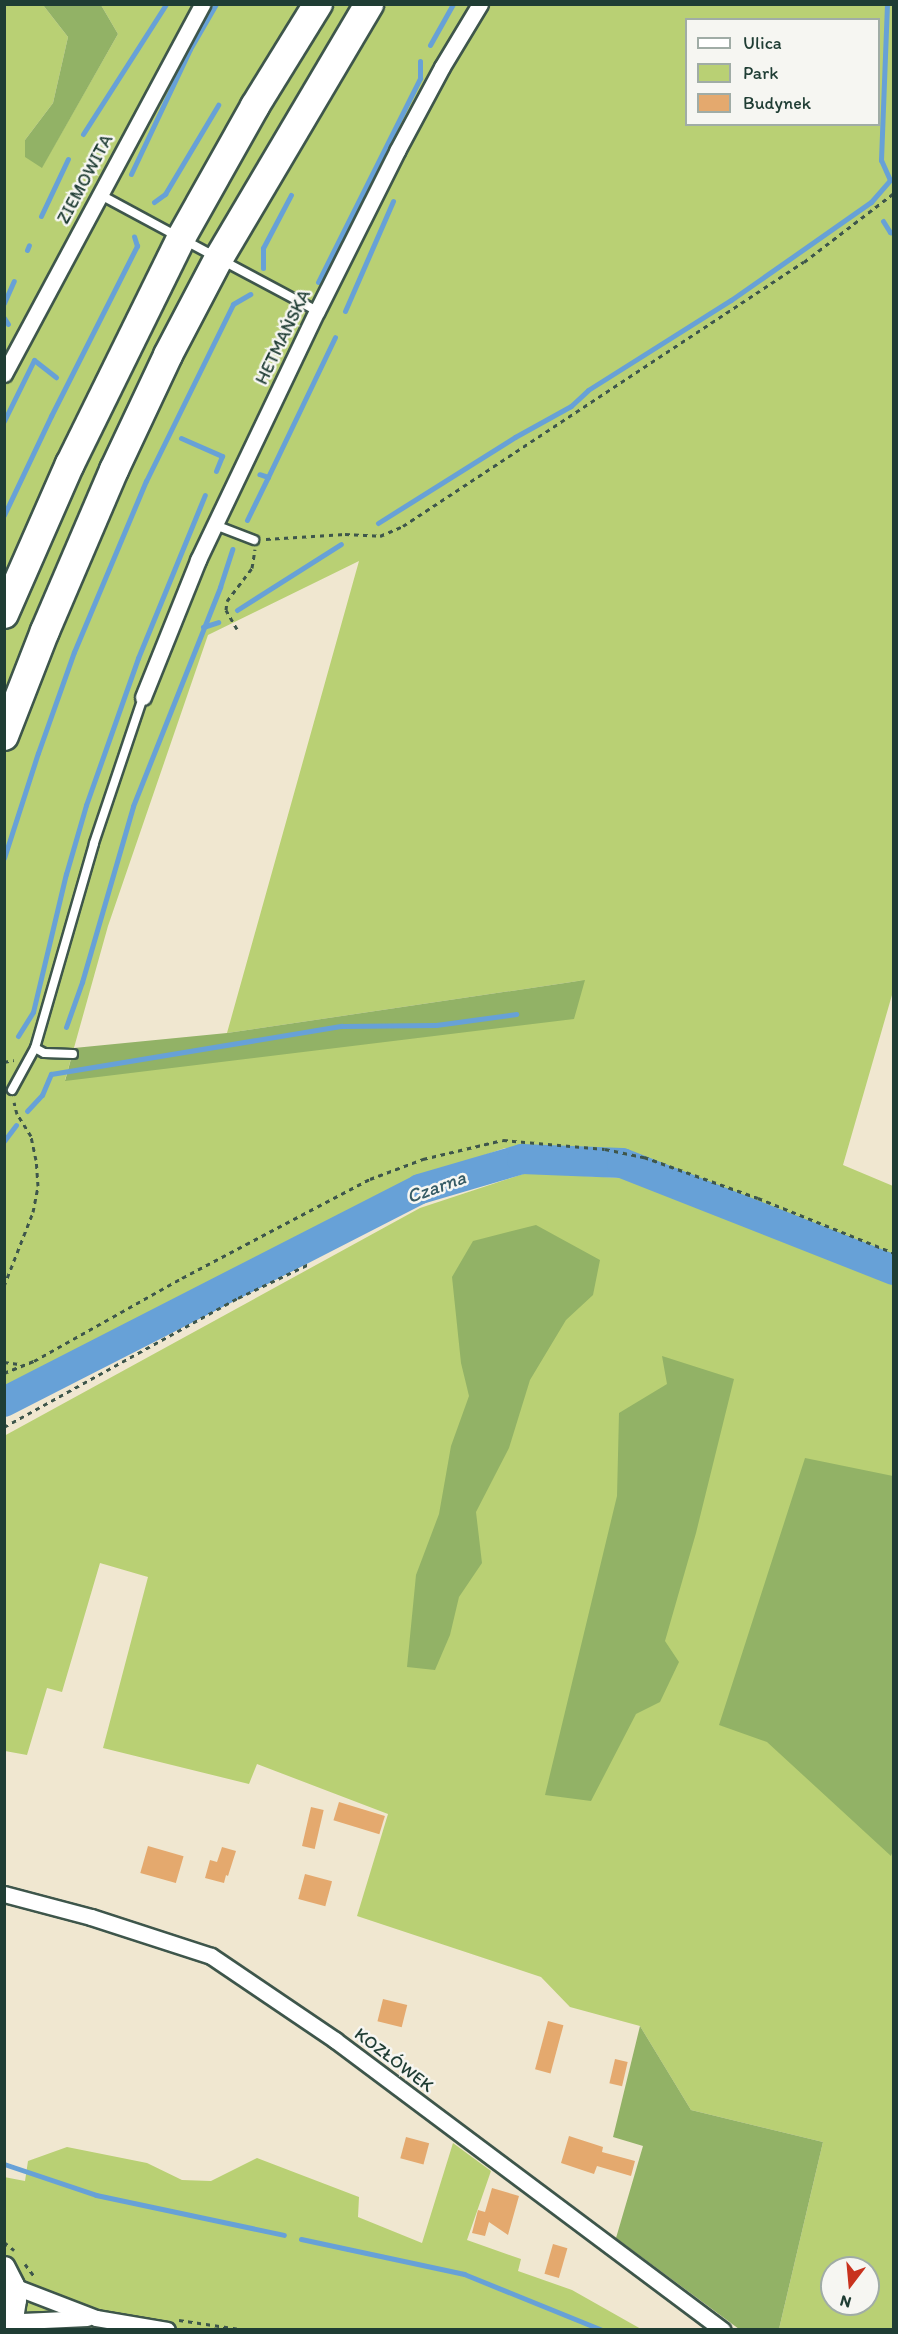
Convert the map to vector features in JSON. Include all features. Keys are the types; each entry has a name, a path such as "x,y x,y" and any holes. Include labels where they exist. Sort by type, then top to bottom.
{"highway":[{"path":"4,614 70,464 181,238 255,106 318,4"},
{"path":"4,736 45,631 114,470 168,355 219,258 369,4"}],"main road":[{"path":"6,2327 15,2300 9,2277"}],"street":[{"name":"ZIEMOWITA","path":"4,374 202,4"},
{"name":"HETMAŃSKA","path":"143,697 215,525 317,311 397,151 480,4"},
{"name":"KOZŁÓWEK","path":"4,1894 91,1917 211,1956 335,2040 723,2330"},
{"path":"9,2277 96,2318"},
{"path":"6,2327 22,2321 96,2318 168,2324"}],"lane":[{"path":"99,194 317,311"},
{"path":"215,525 254,540"},
{"path":"12,1090 35,1048 94,843 143,697"},
{"path":"35,1048 44,1053 73,1054"}],"path":[{"path":"237,628 226,610 227,602 252,568 256,555 254,540 321,534 380,536 403,526 804,262 894,194"},
{"path":"4,1286 33,1212 38,1186 31,1136 17,1114 12,1090"},
{"path":"4,1373 34,1361 182,1278 370,1179 434,1156 503,1140 605,1149 644,1157 758,1198 894,1253"},
{"path":"4,1427 238,1298 309,1264"},
{"path":"4,1362 21,1365"},
{"path":"4,2242 20,2256 37,2279"},
{"path":"168,2324 246,2330"}],"green space":[{"path":"5,5 43,5 68,37 53,103 25,140 42,167 118,34 101,5 893,5 894,988 843,1165 893,1186 893,1257 619,1154 505,1148 427,1175 5,1389","holes":["359,561 227,1033 585,980 65,1080 108,926 208,635"]},
{"path":"43,5 101,5 118,34 42,168 25,157 25,140 53,103 68,37"},
{"path":"585,980 574,1019 65,1081 74,1048 227,1033"},
{"path":"526,1173 623,1178 893,1283 893,2329 779,2329 823,2142 691,2110 640,2026 570,2007 541,1977 357,1916 388,1814 257,1764 249,1784 103,1748 148,1577 100,1563 62,1692 47,1688 27,1755 5,1751 4,1436 420,1208"},
{"path":"536,1225 600,1260 593,1295 566,1320 530,1380 509,1448 476,1512 482,1563 459,1597 450,1635 435,1670 407,1667 416,1575 439,1514 451,1446 469,1396 461,1363 452,1277 473,1241"},
{"path":"662,1356 734,1379 696,1533 665,1641 679,1662 660,1702 636,1714 591,1801 545,1795 617,1496 619,1413 667,1384"},
{"path":"805,1458 893,1476 894,1847 891,1856 767,1742 719,1725"},
{"path":"640,2026 691,2110 823,2142 779,2329 739,2329 616,2238 643,2146 613,2137"},
{"path":"453,2143 491,2171 467,2240 521,2259 518,2271 572,2290 641,2329 5,2329 4,2177 25,2181 28,2161 67,2147 147,2163 182,2180 211,2181 257,2158 359,2197 358,2217 422,2243"}],"building":[{"path":"339,1802 385,1816 379,1834 333,1820"},
{"path":"311,1807 324,1810 315,1849 302,1846"},
{"path":"148,1846 184,1856 176,1883 140,1873"},
{"path":"222,1847 236,1851 224,1883 205,1878 210,1860 217,1862"},
{"path":"305,1874 332,1881 325,1906 298,1899"},
{"path":"383,1999 407,2005 402,2027 377,2021"},
{"path":"548,2021 563,2025 551,2073 535,2069"},
{"path":"615,2059 628,2062 622,2086 609,2083"},
{"path":"569,2136 603,2147 602,2152 635,2161 631,2176 597,2166 594,2174 561,2163"},
{"path":"406,2137 429,2143 423,2164 400,2158"},
{"path":"492,2188 519,2196 508,2235 489,2222 485,2236 472,2233 478,2210 485,2212"},
{"path":"553,2244 567,2248 559,2278 544,2274"}],"waterway":[{"path":"83,134 166,4"},
{"path":"131,174 190,49 216,4"},
{"path":"430,45 453,4"},
{"path":"378,523 515,437 571,406 588,390 731,300 871,202 890,180 881,160 887,4"},
{"path":"318,282 420,78 420,61"},
{"path":"154,202 165,194 218,105"},
{"path":"41,216 68,159"},
{"path":"263,268 263,248 291,195"},
{"path":"345,311 393,201"},
{"path":"883,221 890,232 894,233"},
{"path":"4,515 137,246 134,236"},
{"path":"27,250 29,245"},
{"path":"4,303 14,281"},
{"path":"4,858 74,652 146,481 233,304 250,294"},
{"path":"4,318 8,324"},
{"path":"268,477 335,337"},
{"path":"4,421 34,360 56,377"},
{"path":"181,438 222,456 216,471"},
{"path":"247,520 268,477 259,474"},
{"path":"18,1036 33,1012 66,874 86,805 138,658 205,495"},
{"path":"237,610 341,544"},
{"path":"66,1027 82,982 133,806 220,587 232,549"},
{"path":"203,627 218,622"},
{"path":"27,1111 42,1095 51,1074 342,1026 436,1025 516,1014"},
{"path":"4,1141 16,1125"},
{"name":"Czarna","path":"4,1402 420,1189 522,1159 622,1163 894,1270"},
{"path":"4,2164 96,2195 284,2235"},
{"path":"301,2239 464,2274 602,2330"}]}
